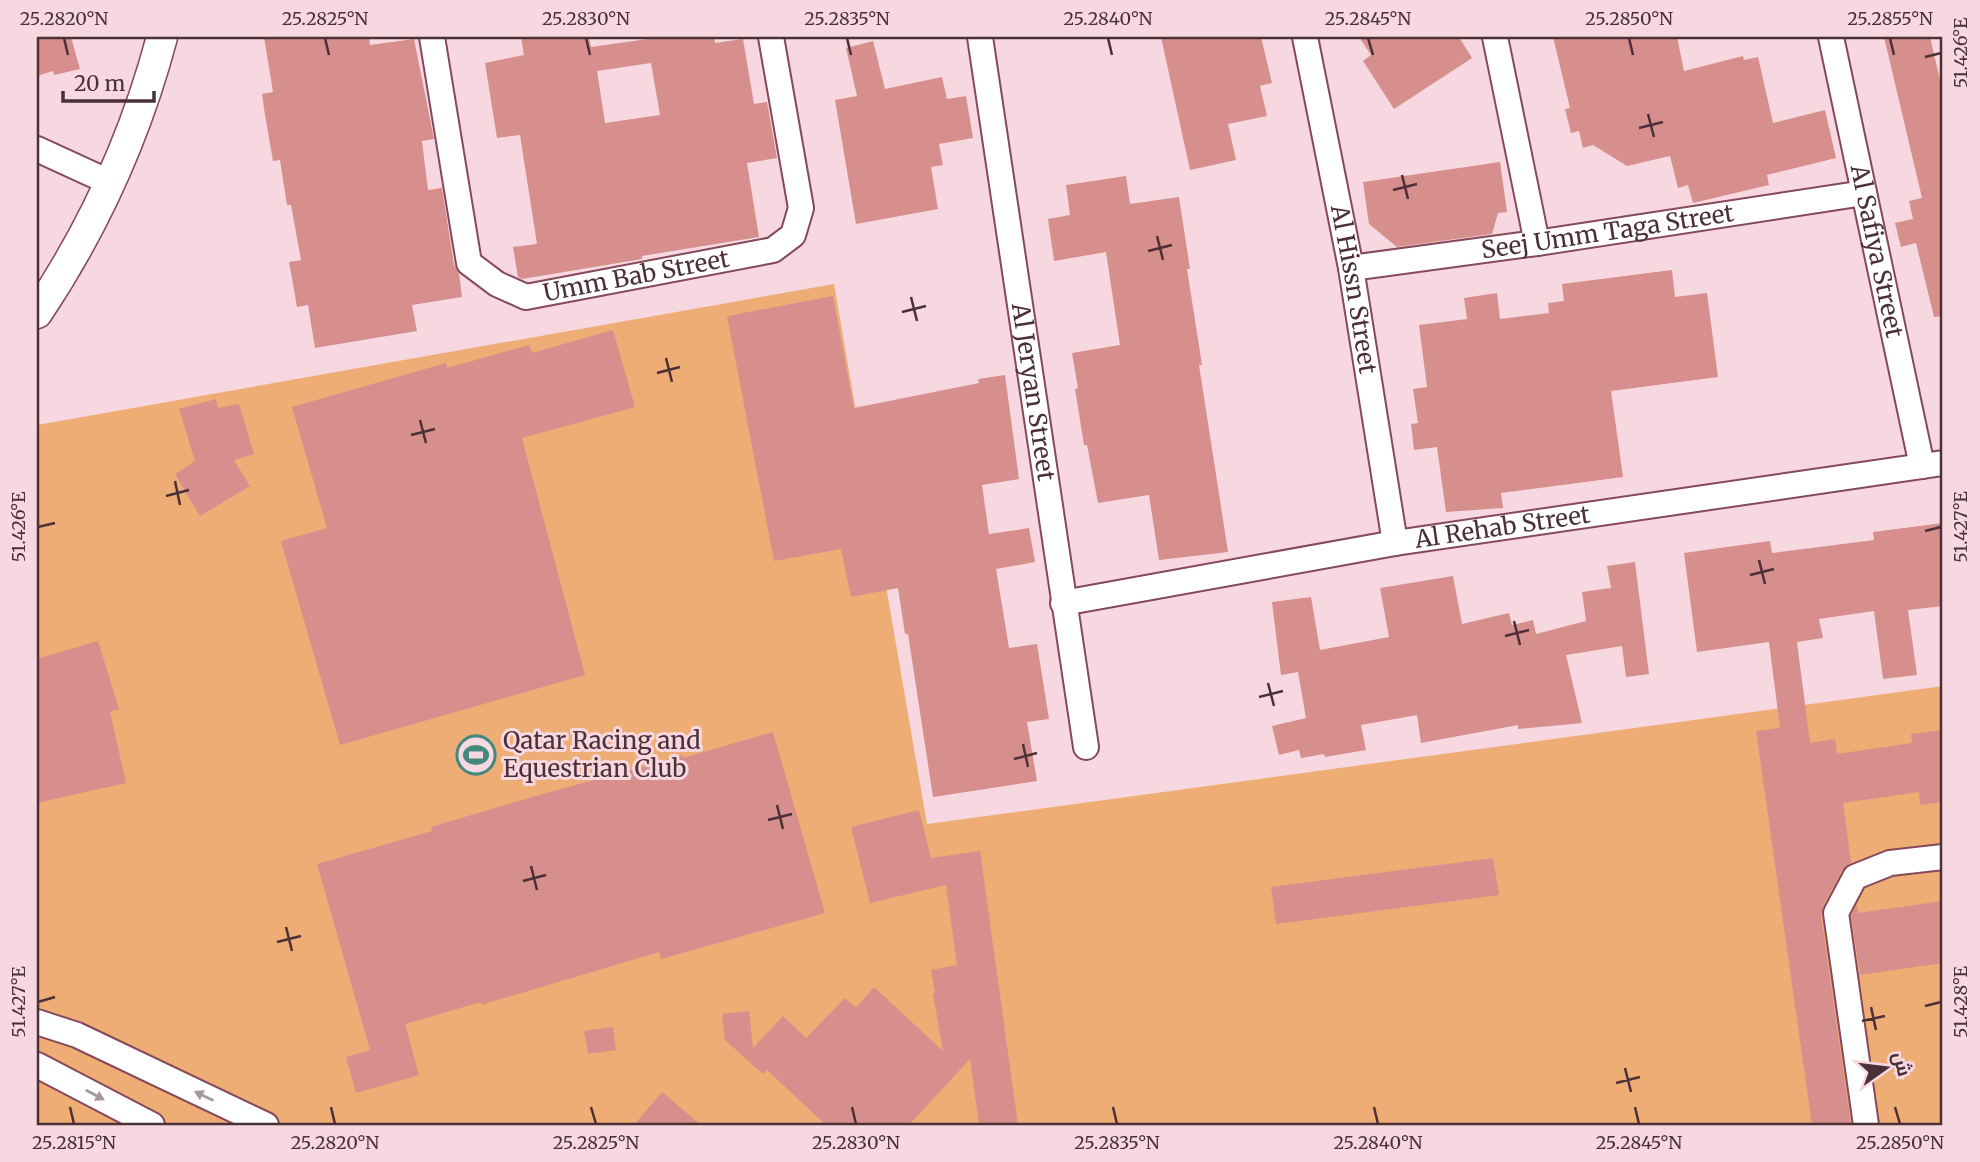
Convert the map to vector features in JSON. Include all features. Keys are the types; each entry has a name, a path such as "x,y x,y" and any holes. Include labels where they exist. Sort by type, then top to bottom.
{"street":[{"path":"37,313 78,248 111,183 150,84 162,37"},
{"name":"Umm Bab Street","path":"432,37 469,264 497,284 526,297 773,250 793,235 801,208 771,37"},
{"name":"Al Jeryan Street","path":"980,37 1063,603 1087,747"},
{"name":"Al Hissn Street","path":"1305,37 1351,268 1395,543"},
{"path":"1495,37 1537,243"},
{"name":"Al Safiya Street","path":"1831,37 1864,193 1933,464"},
{"path":"37,149 111,183"},
{"name":"Seej Umm Taga Street","path":"1351,268 1537,243 1864,193"},
{"name":"Al Rehab Street","path":"1063,603 1395,543 1933,464"},
{"path":"1866,1125 1836,913 1855,877 1890,863 1943,857"},
{"path":"37,1022 77,1035 266,1125"},
{"path":"37,1065 152,1125"}],"shaded area":[{"name":"Qatar Racing and Equestrian Club","path":"834,284 927,824 1943,686 1943,1125 37,1125 37,425"}],"building":[{"path":"37,37 71,37 80,69 54,75 53,71 37,76"},
{"path":"264,37 369,37 370,45 414,39 434,139 422,141 428,190 442,188 462,297 412,305 417,331 315,348 308,305 297,307 289,262 301,260 291,205 287,205 280,160 273,161 265,115 262,94 273,92"},
{"path":"521,37 589,37 591,47 648,39 647,37 714,37 715,43 743,39 754,104 767,102 777,158 747,163 759,237 522,279 518,277 513,247 537,244 520,135 497,138 485,63 524,55","holes":["651,63 660,115 605,123 597,71"]},
{"path":"1161,37 1261,37 1272,83 1260,86 1267,116 1228,124 1236,160 1190,170"},
{"path":"1359,37 1459,37 1472,58 1394,109 1363,61 1371,55"},
{"path":"1553,37 1677,37 1684,71 1743,56 1744,60 1758,57 1773,123 1825,110 1836,158 1767,175 1769,185 1693,203 1688,185 1678,188 1670,156 1627,166 1593,145 1583,148 1579,131 1571,133 1565,109 1570,108"},
{"path":"1884,37 1930,37 1943,93 1943,316 1934,317 1916,243 1901,247 1895,223 1913,219 1909,201 1922,198"},
{"path":"873,41 885,89 942,77 947,99 966,96 973,138 939,144 943,165 931,167 938,209 856,224 835,100 857,96 846,48"},
{"path":"1500,162 1507,212 1498,213 1492,234 1397,247 1369,224 1363,182"},
{"path":"1126,176 1130,204 1179,197 1202,365 1199,365 1228,552 1159,560 1149,495 1098,503 1087,445 1084,445 1072,353 1120,345 1106,252 1054,261 1048,219 1070,215 1066,185"},
{"path":"1672,270 1675,297 1707,293 1718,377 1611,391 1623,477 1501,493 1503,508 1446,512 1437,447 1414,450 1411,424 1418,423 1413,389 1427,387 1419,325 1467,319 1464,298 1497,293 1500,319 1549,313 1548,303 1564,301 1562,284"},
{"path":"833,296 854,408 979,383 978,379 1005,375 1019,479 982,485 989,534 1029,528 1035,562 996,569 1009,648 1037,644 1049,719 1027,722 1037,781 933,797 908,634 905,634 898,588 851,597 841,549 774,561 727,316"},
{"path":"613,330 635,407 522,438 585,675 340,745 281,541 327,528 292,407 446,363 447,368 529,345 532,353"},
{"path":"216,399 218,408 239,404 254,454 234,460 250,486 200,516 175,474 195,461 179,409"},
{"path":"1943,523 1943,606 1908,610 1917,675 1883,679 1874,611 1819,619 1823,638 1797,642 1810,743 1835,739 1837,754 1912,743 1911,734 1943,730 1943,802 1920,805 1919,792 1843,803 1851,862 1842,870 1821,915 1851,1125 1812,1125 1756,731 1780,728 1769,642 1697,652 1684,553 1770,541 1772,553 1874,540 1873,532"},
{"path":"1635,562 1649,674 1626,677 1622,646 1566,655 1582,723 1518,729 1518,725 1421,743 1417,715 1361,725 1366,750 1325,757 1324,754 1301,758 1299,750 1279,755 1272,726 1306,718 1298,672 1281,675 1272,602 1311,597 1320,650 1389,637 1380,588 1453,576 1462,624 1509,613 1512,625 1533,620 1536,634 1586,621 1582,592 1611,588 1607,566"},
{"path":"98,641 119,709 110,712 126,783 37,803 37,659"},
{"path":"773,732 825,913 661,959 659,952 481,1005 481,1002 405,1024 419,1075 356,1093 346,1057 370,1050 317,864 432,831 431,827 518,801"},
{"path":"919,810 931,858 980,851 1018,1125 979,1125 970,1059 909,1125 826,1125 767,1070 763,1074 725,1040 722,1014 749,1011 753,1048 783,1016 806,1038 845,998 856,1008 874,987 943,1051 931,970 957,965 946,885 870,903 851,827"},
{"path":"1493,858 1499,895 1276,924 1271,887"},
{"path":"1943,901 1943,963 1860,975 1851,916 1857,905 1858,913"},
{"path":"613,1027 616,1050 588,1054 584,1031"},
{"path":"662,1092 701,1125 634,1125"}],"place":[{"name":"Qatar Racing and Equestrian Club","path":"476,755"}]}
